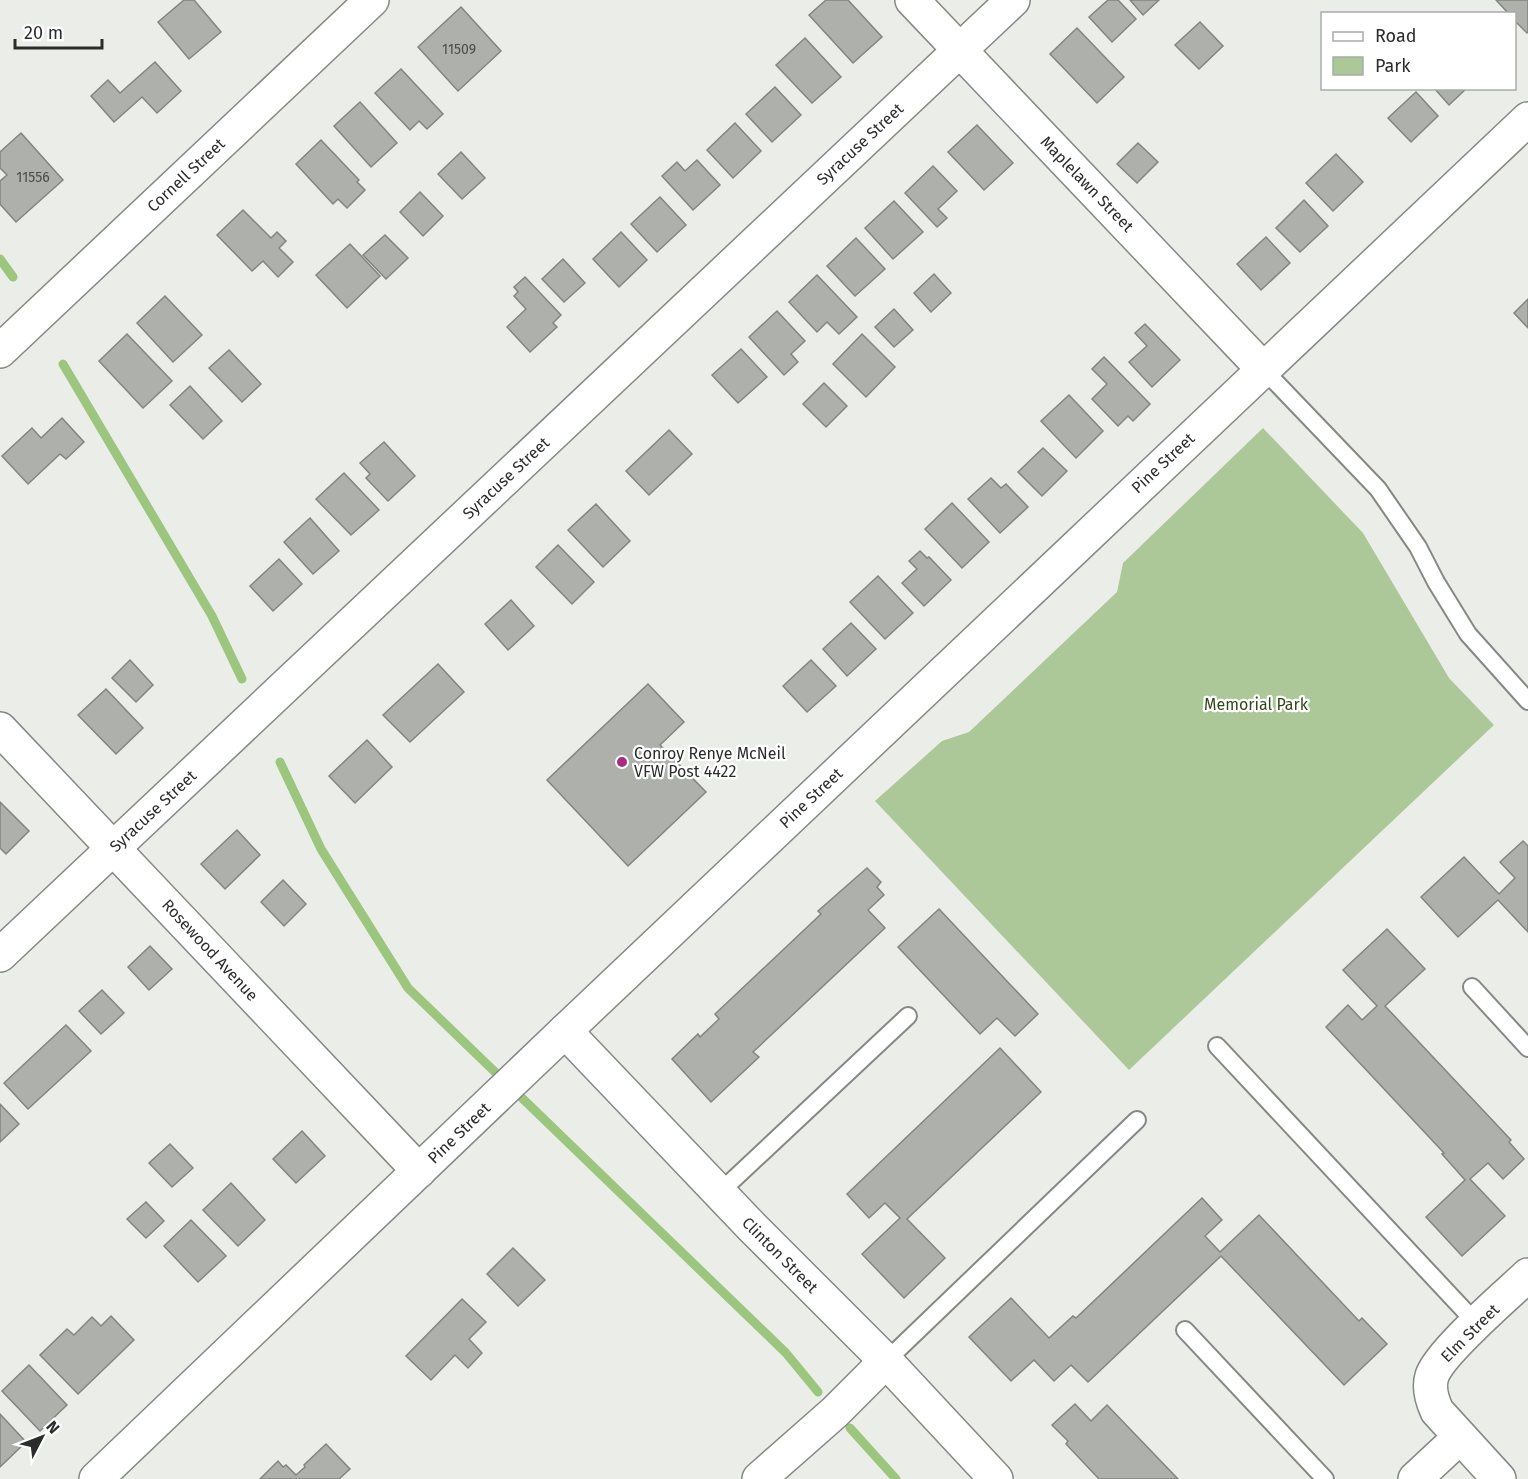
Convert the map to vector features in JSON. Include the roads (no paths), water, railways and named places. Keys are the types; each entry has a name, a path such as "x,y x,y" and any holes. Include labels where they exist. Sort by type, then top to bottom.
{"street":[{"name":"Cornell Street","path":"0,351 372,0"},
{"name":"Maplelawn Street","path":"912,0 1263,369"},
{"name":"Syracuse Street","path":"0,955 1013,0"},
{"name":"Pine Street","path":"96,1479 1528,118"},
{"name":"Rosewood Avenue","path":"0,729 419,1171"},
{"name":"Clinton Street","path":"565,1031 719,1193 886,1361 996,1479"},
{"name":"Elm Street","path":"1498,1479 1437,1411 1430,1387 1432,1375 1438,1363 1528,1275"},
{"path":"759,1479 835,1412 886,1361"},
{"path":"1415,1479 1460,1437"}],"lane":[{"path":"1263,369 1378,489 1418,547 1436,582 1468,634 1528,701"},
{"path":"1472,987 1528,1048"},
{"path":"719,1193 908,1016"},
{"path":"1217,1046 1477,1324"},
{"path":"886,1361 1137,1120"},
{"path":"1185,1330 1325,1479"}],"waterway":[{"path":"0,259 13,277"},
{"path":"63,364 212,616 242,679"},
{"path":"280,762 321,849 408,988 786,1353 818,1392"},
{"path":"850,1428 896,1479"}],"place":[{"name":"Conroy Renye McNeil VFW Post 4422","path":"622,762"}],"park label":[{"name":"Memorial Park","path":"1256,704"}]}
